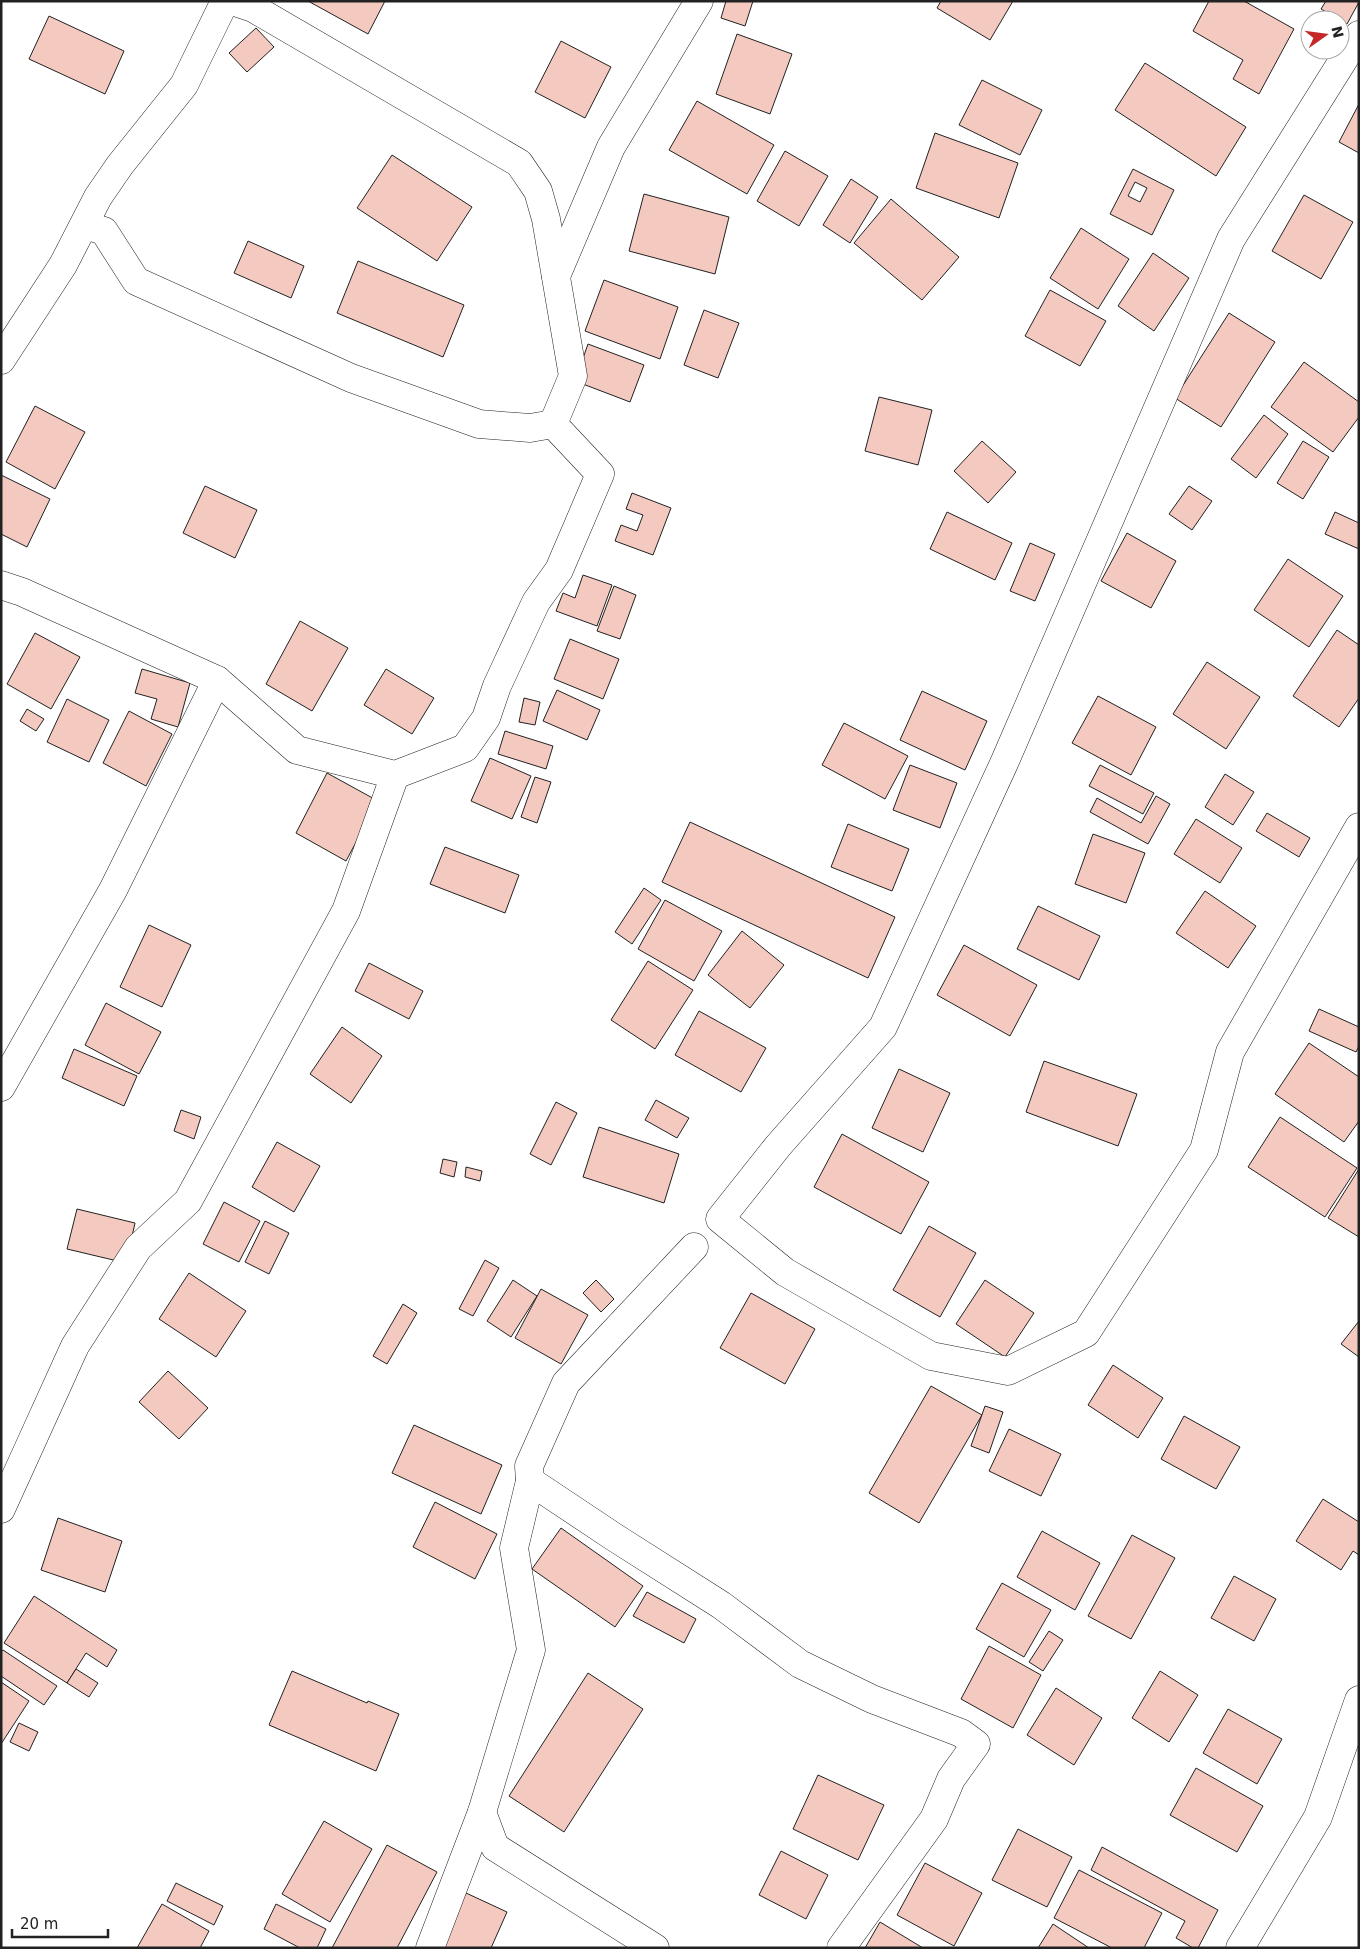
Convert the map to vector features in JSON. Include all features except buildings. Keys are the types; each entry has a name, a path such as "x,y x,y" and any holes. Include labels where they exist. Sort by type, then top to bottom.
{"street":[{"path":"1,360 63,265 98,197 120,165 184,85 225,1"},
{"path":"232,1 253,8 519,163 538,192 546,219 573,376 553,424"},
{"path":"556,276 612,147 699,1"},
{"path":"1359,35 1231,239 1005,761 883,1028 778,1146 720,1219 785,1272 931,1356 1008,1371 1086,1333 1204,1150 1230,1052 1359,827"},
{"path":"85,225 104,231 136,281 351,378 479,424 530,428 553,424"},
{"path":"1,585 22,592 217,680 297,750 394,775 465,748 486,718 497,686 536,602 559,570 600,474 553,424"},
{"path":"1,1087 113,890 217,680"},
{"path":"1,1508 75,1346 138,1248 188,1201 346,911 394,775"},
{"path":"430,1948 482,1812 531,1650 514,1548 530,1481 529,1466 566,1383 694,1247"},
{"path":"530,1481 721,1605 800,1664 872,1699 961,1733 976,1744 951,1779 934,1819 841,1948"},
{"path":"1240,1948 1318,1817 1359,1700"},
{"path":"482,1812 495,1847 655,1948"}]}
